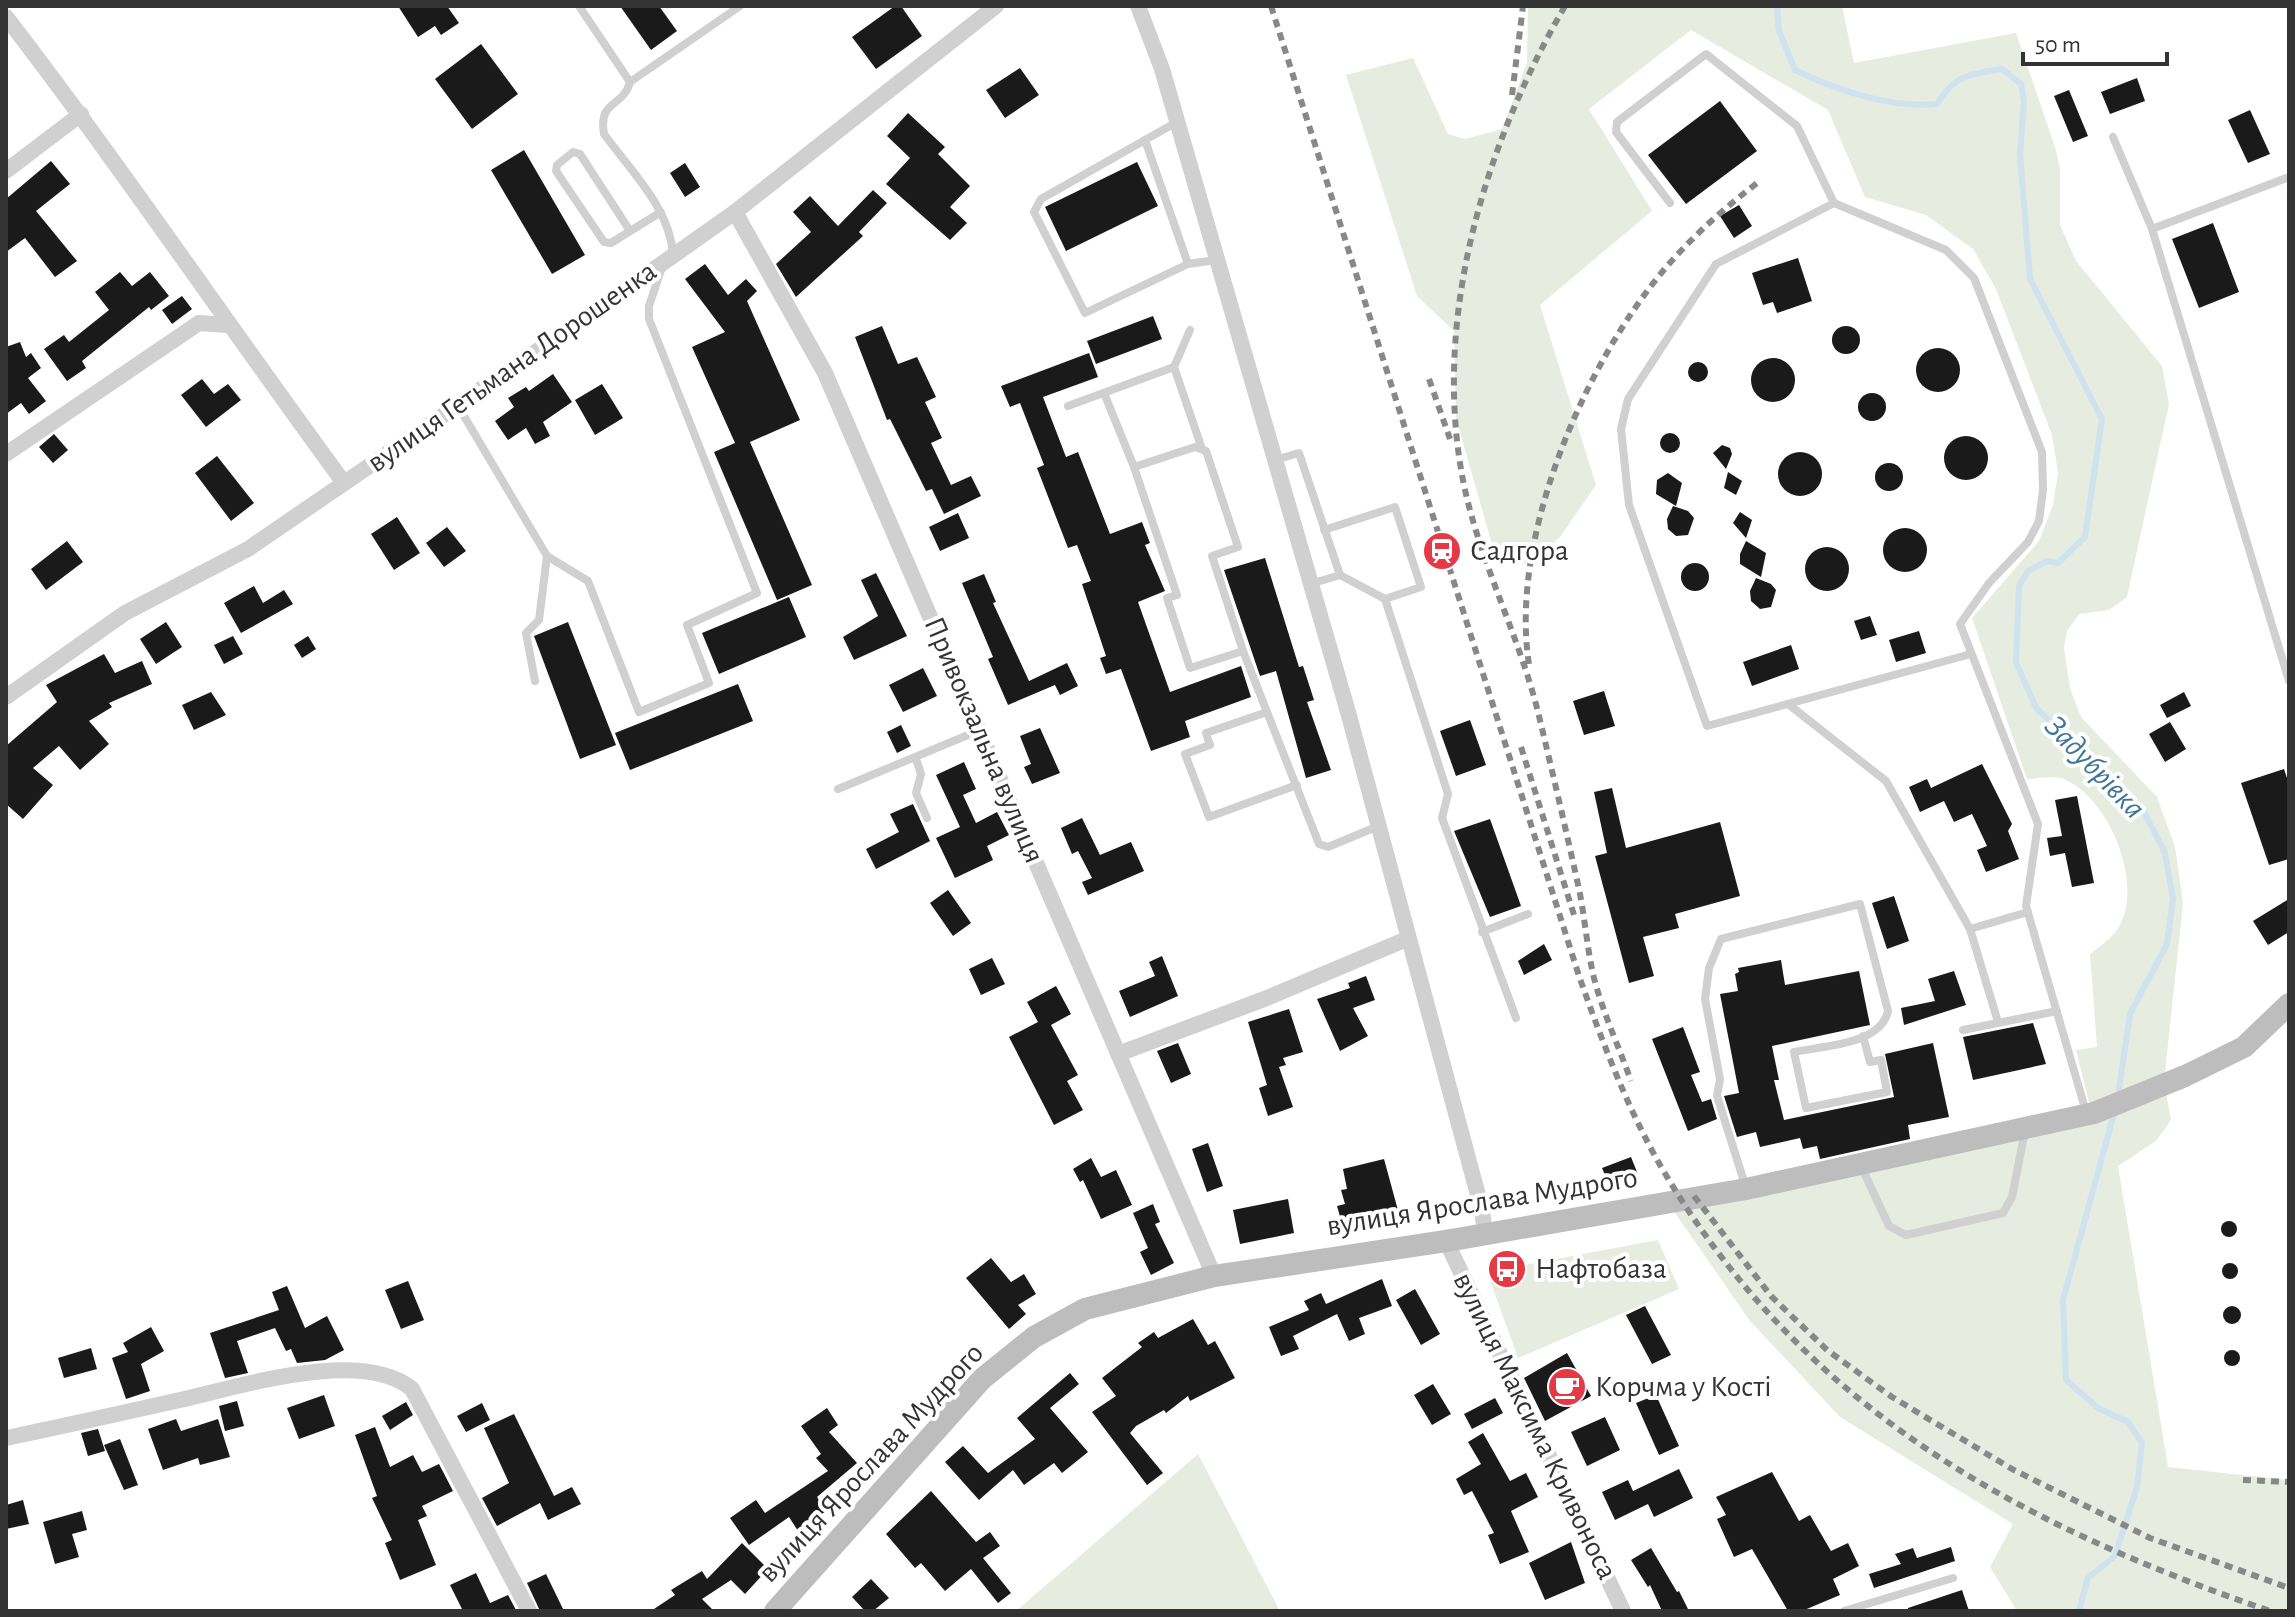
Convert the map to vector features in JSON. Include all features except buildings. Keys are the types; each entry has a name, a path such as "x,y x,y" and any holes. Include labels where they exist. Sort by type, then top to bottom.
{"main road":[{"name":"вулиця Ярослава Мудрого","path":"775,1611 916,1449 982,1379 1034,1337 1085,1309 1214,1276 1446,1241 1746,1189 2085,1114 2185,1076 2244,1047 2289,1004"}],"street":[{"name":"вулиця Гетьмана Дорошенка","path":"6,697 125,613 248,549 458,406 735,212 996,6"},
{"path":"1138,6 1177,122 1348,712 1376,827 1482,1210 1485,1233"},
{"path":"6,17 81,114 227,325 344,483"},
{"path":"6,171 81,114"},
{"name":"Привокзальна вулиця","path":"735,212 825,373 1214,1276"},
{"path":"6,454 199,323 227,325"},
{"path":"1118,1054 1267,998 1407,939"},
{"name":"вулиця Максима Кривоноса","path":"1446,1241 1623,1611"},
{"path":"6,1438 260,1379 306,1373 397,1376 412,1389 529,1611"}],"lane":[{"path":"579,6 630,82"},
{"path":"458,406 547,556 588,581 639,712 709,683 687,625 757,593 649,319 649,306 668,259 672,237 661,212 604,134 602,121 606,108 627,93 630,82 740,6"},
{"path":"1670,203 1616,132 1617,122 1706,54 1797,126 1834,203 1946,250 1974,278 2042,452 2043,490 2039,521 2028,542 1989,583 1960,624 2038,824 2028,912 2085,1114"},
{"path":"1177,122 1041,199 1034,212 1085,313 1188,264 1217,260"},
{"path":"2113,137 2152,229 2289,681"},
{"path":"1145,140 1188,264"},
{"path":"630,231 580,154 573,152 557,165 556,171 604,242 611,243 661,212"},
{"path":"2152,229 2289,177"},
{"path":"1834,203 1716,264 1628,399 1621,429 1629,505 1707,726 1971,654"},
{"path":"1190,330 1174,367 1238,547 1212,556 1243,651 1319,844 1328,847 1376,827"},
{"path":"1068,406 1174,367"},
{"path":"1104,393 1134,467 1177,595 1167,598 1190,668 1243,651"},
{"path":"1134,467 1201,446"},
{"path":"1275,460 1299,453 1340,575 1385,599 1448,794 1442,818 1516,1018"},
{"path":"1324,530 1395,507 1421,587 1385,599"},
{"path":"535,681 526,633 539,620 547,556"},
{"path":"1309,584 1340,575"},
{"path":"1788,704 1886,781 1970,929 1998,1022"},
{"path":"1267,712 1206,733 1210,745 1185,754 1209,817 1297,785"},
{"path":"838,789 980,730"},
{"path":"916,759 921,774 916,793 927,818"},
{"path":"1746,1189 1717,1096 1720,1079 1705,999 1709,968 1721,939 1860,904 1888,1011 1874,1034 1863,1036 1794,1052 1806,1108 1887,1092 1881,1060 1870,1062 1863,1036"},
{"path":"1970,929 2028,912"},
{"path":"1482,932 1528,914"},
{"path":"1963,1030 2057,1011"},
{"path":"1860,1165 1889,1226 1900,1233 1906,1235 1975,1220 2003,1213 2012,1197 2026,1127"},
{"path":"1844,1611 1953,1578"}],"shaded area":[{"path":"1528,6 1842,6 1854,63 2016,33 2060,168 2060,225 2076,261 2162,366 2169,404 2127,597 2109,610 2079,614 2067,631 2064,648 2070,688 2081,717 2157,797 2175,847 2183,903 2164,1082 2171,1120 2156,1141 2118,1166 2168,1467 2289,1480 2289,1611 2017,1611 1990,1567 2013,1524 1840,1417 1750,1321 1664,1197 2091,1110 2076,1050 2097,1047 2090,954 2110,938 2120,924 2127,900 2127,881 2116,839 2094,802 2080,788 2064,779 2027,779 1972,618 2039,541 2053,505 2058,473 2052,435 1996,289 1973,249 1926,215 1865,197 1828,110 1691,30 1589,109 1652,211 1540,305 1596,485 1560,537 1533,563 1505,564 1493,548 1456,418 1454,331 1417,296 1346,75 1413,58 1448,134 1465,139 1502,129 1527,63"},
{"path":"1658,1240 1679,1289 1518,1358 1487,1272"},
{"path":"1198,1454 1280,1611 1016,1611"}],"waterway":[{"name":"Задубрівка","path":"1777,6 1779,31 1795,70 1846,91 1883,101 1920,105 1937,104 1950,87 1981,72 2002,69 2021,84 2024,101 2020,154 2030,279 2102,419 2085,537 2058,563 2047,561 2028,571 2019,586 2016,662 2036,708 2142,808 2165,853 2173,899 2167,944 2130,1014 2118,1095"},
{"name":"Задубрівка","path":"2079,1611 2088,1578 2115,1556 2137,1487 2142,1443 2128,1422 2098,1408 2066,1380 2063,1300 2115,1110"}],"railway":[{"path":"1271,6 1579,976 1615,1072 1660,1165 1716,1250 1779,1324 1847,1389 1922,1446 2002,1495 2087,1538 2270,1611"},
{"path":"1512,95 1523,6"},
{"path":"1565,6 1536,59 1511,115 1473,232 1461,293 1455,354 1455,415 1469,505 1487,565 1530,682 1579,889 1594,978 1631,1081"},
{"path":"1529,664 1526,618 1530,569 1540,518 1574,418 1622,328 1660,274 1701,231 1761,180"},
{"path":"1429,379 1450,439"},
{"path":"1521,747 1574,915"},
{"path":"1694,1196 1771,1296 1827,1350 1892,1397 2012,1469 2150,1538 2289,1588"},
{"path":"2243,1480 2289,1482"}],"place":[{"name":"Садгора","path":"1442,551"},
{"name":"Нафтобаза","path":"1507,1269"},
{"name":"Корчма у Кості","path":"1567,1387"}]}
